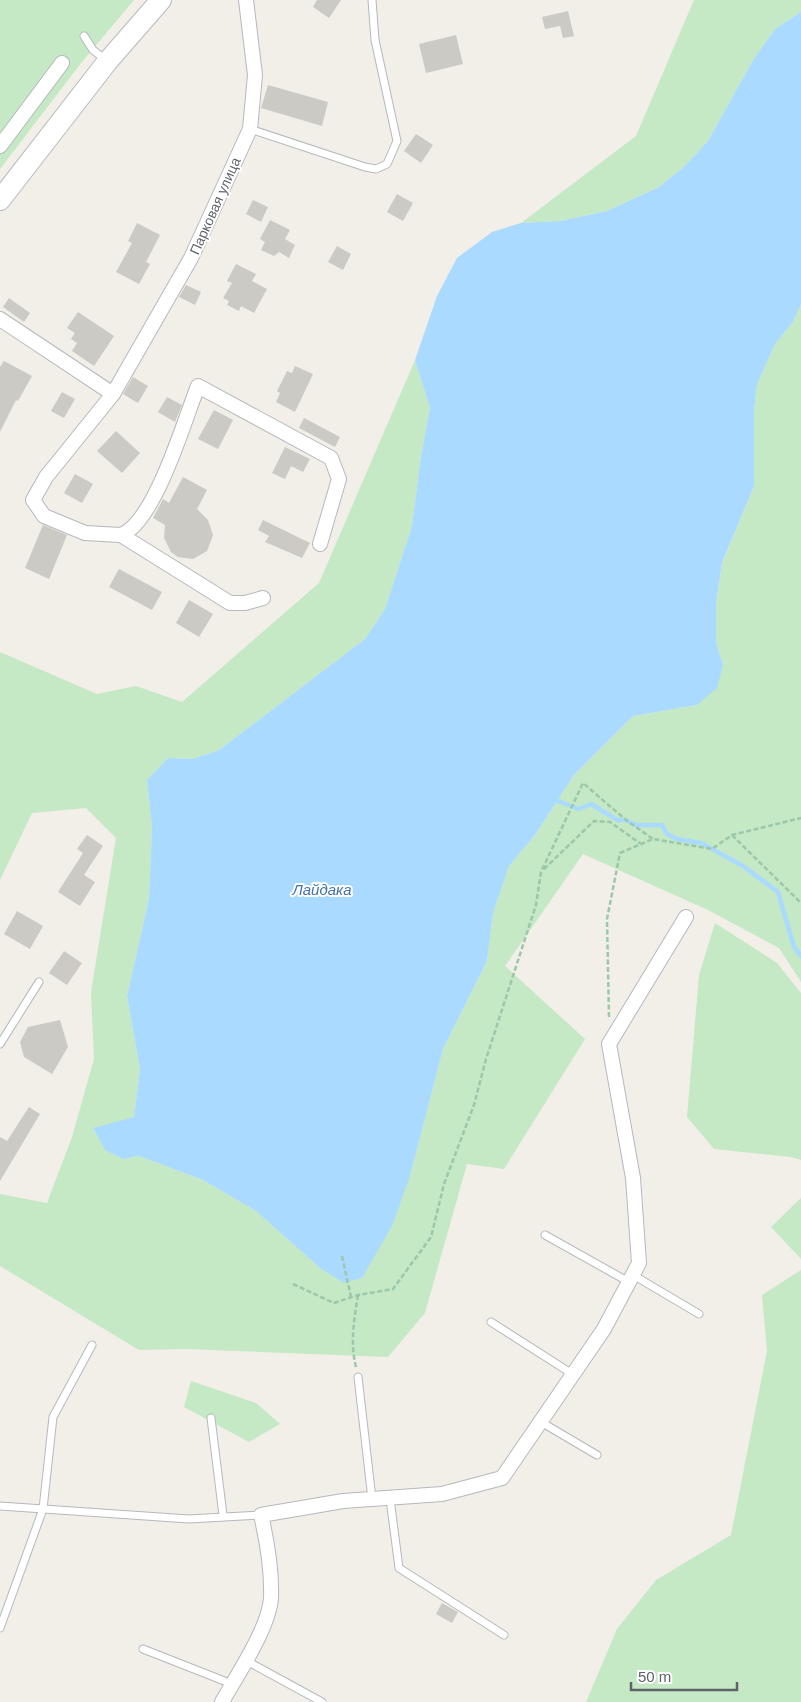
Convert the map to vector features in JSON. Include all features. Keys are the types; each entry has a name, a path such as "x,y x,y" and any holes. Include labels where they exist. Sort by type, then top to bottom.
{"main road":[{"path":"0,200 107,62 161,0"}],"street":[{"name":"Парковая улица","path":"120,534 85,533 44,516 33,500 46,478 113,394 192,258 250,129 255,75 246,0"},
{"path":"0,146 62,63"},
{"path":"0,319 113,394"},
{"path":"120,534 130,531 154,499 198,386 331,458 339,478 320,544"},
{"path":"120,534 230,603 245,603 262,598"},
{"path":"222,1702 265,1624 271,1599 266,1538 262,1515 342,1501 442,1494 502,1478 575,1375 604,1329 639,1263 632,1178 609,1044 686,917"}],"lane":[{"path":"250,129 365,167 376,169 387,164 393,154 397,140 375,40 372,0"},
{"path":"84,36 93,50 107,62"},
{"path":"0,1044 39,982"},
{"path":"545,1235 699,1314"},
{"path":"491,1322 575,1375"},
{"path":"0,1628 43,1509 53,1417 92,1345"},
{"path":"358,1377 372,1499"},
{"path":"211,1418 223,1515"},
{"path":"541,1422 598,1455"},
{"path":"390,1499 399,1568 504,1635"},
{"path":"0,1506 189,1519 223,1515 262,1515"},
{"path":"143,1649 232,1684"},
{"path":"245,1660 322,1702"}],"path":[{"path":"293,1284 334,1302 358,1295 393,1289 431,1237 444,1184 474,1105 486,1059 536,905 541,872 583,783 626,820 653,839 712,849 732,835 801,818"},
{"path":"541,872 594,821 610,822 641,844"},
{"path":"732,835 801,903"},
{"path":"609,1044 607,919 620,853 653,839"},
{"path":"342,1256 351,1297"},
{"path":"358,1295 353,1320 352,1355 358,1377"}],"green space":[{"path":"0,0 134,0 81,63 0,169"},
{"path":"694,0 801,0 801,12 775,29 753,60 708,141 684,167 659,187 607,211 560,221 521,223 636,136"},
{"path":"801,304 801,982 779,948 708,910 583,854 505,966 585,1039 504,1169 467,1164 425,1313 388,1357 185,1349 139,1350 0,1266 0,1194 47,1203 72,1137 94,1059 91,992 116,838 86,808 32,813 0,880 0,652 97,694 136,686 182,702 319,583 415,360 430,408 421,456 412,526 385,609 365,639 219,750 193,759 168,758 147,780 152,828 149,899 127,996 140,1069 134,1117 93,1129 106,1150 123,1159 139,1156 203,1180 256,1211 320,1268 410,1176 443,1049 487,961 493,913 509,866 535,835 574,775 633,716 697,705 723,665 716,642 716,604 722,564 754,486 754,412 757,384 775,344 793,322"},
{"path":"715,923 777,963 801,993 801,1160 791,1157 714,1149 687,1117 699,975"},
{"path":"801,1198 801,1259 771,1227"},
{"path":"801,1270 801,1702 586,1702 617,1629 656,1580 731,1535 767,1351 762,1295"},
{"path":"191,1381 256,1403 280,1424 249,1442 184,1407"}],"water":[{"name":"Лайдака","path":"801,12 801,304 793,322 775,344 757,384 754,412 754,486 722,563 716,604 716,642 723,665 717,688 697,705 633,716 574,775 535,835 509,866 493,913 487,961 443,1049 410,1176 392,1226 362,1278 344,1283 320,1268 256,1211 203,1180 139,1156 123,1159 105,1150 93,1128 134,1117 140,1069 127,996 149,899 152,828 147,780 168,758 193,759 219,750 365,639 385,609 412,526 421,456 430,408 415,360 437,296 457,258 492,232 521,223 560,221 607,211 659,187 684,167 708,141 753,60 775,29"}],"building":[{"path":"317,0 341,0 329,18 313,7"},
{"path":"568,11 574,36 563,38 560,26 545,29 542,17"},
{"path":"456,35 463,64 426,73 419,44"},
{"path":"268,85 328,102 322,126 261,108"},
{"path":"416,134 433,145 421,163 404,151"},
{"path":"397,194 413,203 403,221 387,212"},
{"path":"253,200 268,207 261,222 246,214"},
{"path":"270,220 290,230 285,239 295,245 289,258 279,252 274,256 261,250 265,242 260,239"},
{"path":"137,223 160,235 146,262 150,264 139,284 116,272 132,243 128,241"},
{"path":"337,246 351,254 343,270 328,262"},
{"path":"236,264 256,274 252,281 267,289 254,313 241,306 239,311 227,305 229,301 223,298 232,283 227,281"},
{"path":"186,285 201,292 195,305 179,297"},
{"path":"9,298 30,313 24,322 3,307"},
{"path":"78,312 114,336 94,366 72,351 77,343 71,339 75,333 67,328"},
{"path":"4,361 32,376 18,401 16,400 0,432 0,367"},
{"path":"295,366 313,374 295,412 276,402 280,393 277,391 287,371 292,373"},
{"path":"133,377 148,386 138,403 123,394"},
{"path":"62,392 75,399 64,418 51,411"},
{"path":"167,397 182,405 175,422 158,412"},
{"path":"214,410 233,420 218,449 198,439"},
{"path":"304,418 340,437 335,447 299,428"},
{"path":"116,431 140,453 122,473 97,451"},
{"path":"285,447 310,459 303,472 291,466 285,479 272,473"},
{"path":"75,474 93,484 82,503 64,493"},
{"path":"183,477 207,490 197,509 208,520 213,535 207,551 193,559 178,557 171,552 164,538 165,525 153,518 163,499 169,503"},
{"path":"263,520 310,543 302,558 265,542 269,536 258,530"},
{"path":"43,525 67,535 49,579 25,568"},
{"path":"119,569 162,592 152,610 109,587"},
{"path":"189,600 213,614 199,637 176,623"},
{"path":"87,835 103,846 84,875 95,882 80,906 58,892 83,853 77,849"},
{"path":"17,911 43,926 30,949 4,934"},
{"path":"64,951 82,963 67,985 49,973"},
{"path":"60,1020 68,1047 52,1074 24,1057 20,1042 28,1027"},
{"path":"29,1107 40,1114 0,1181 0,1137 7,1141"},
{"path":"442,1603 458,1612 452,1623 436,1614"}],"waterway":[{"path":"558,801 579,809 591,804 617,820 626,820 636,825 662,825 667,834 677,839 701,843 743,866 778,892 794,947 801,956"}]}
